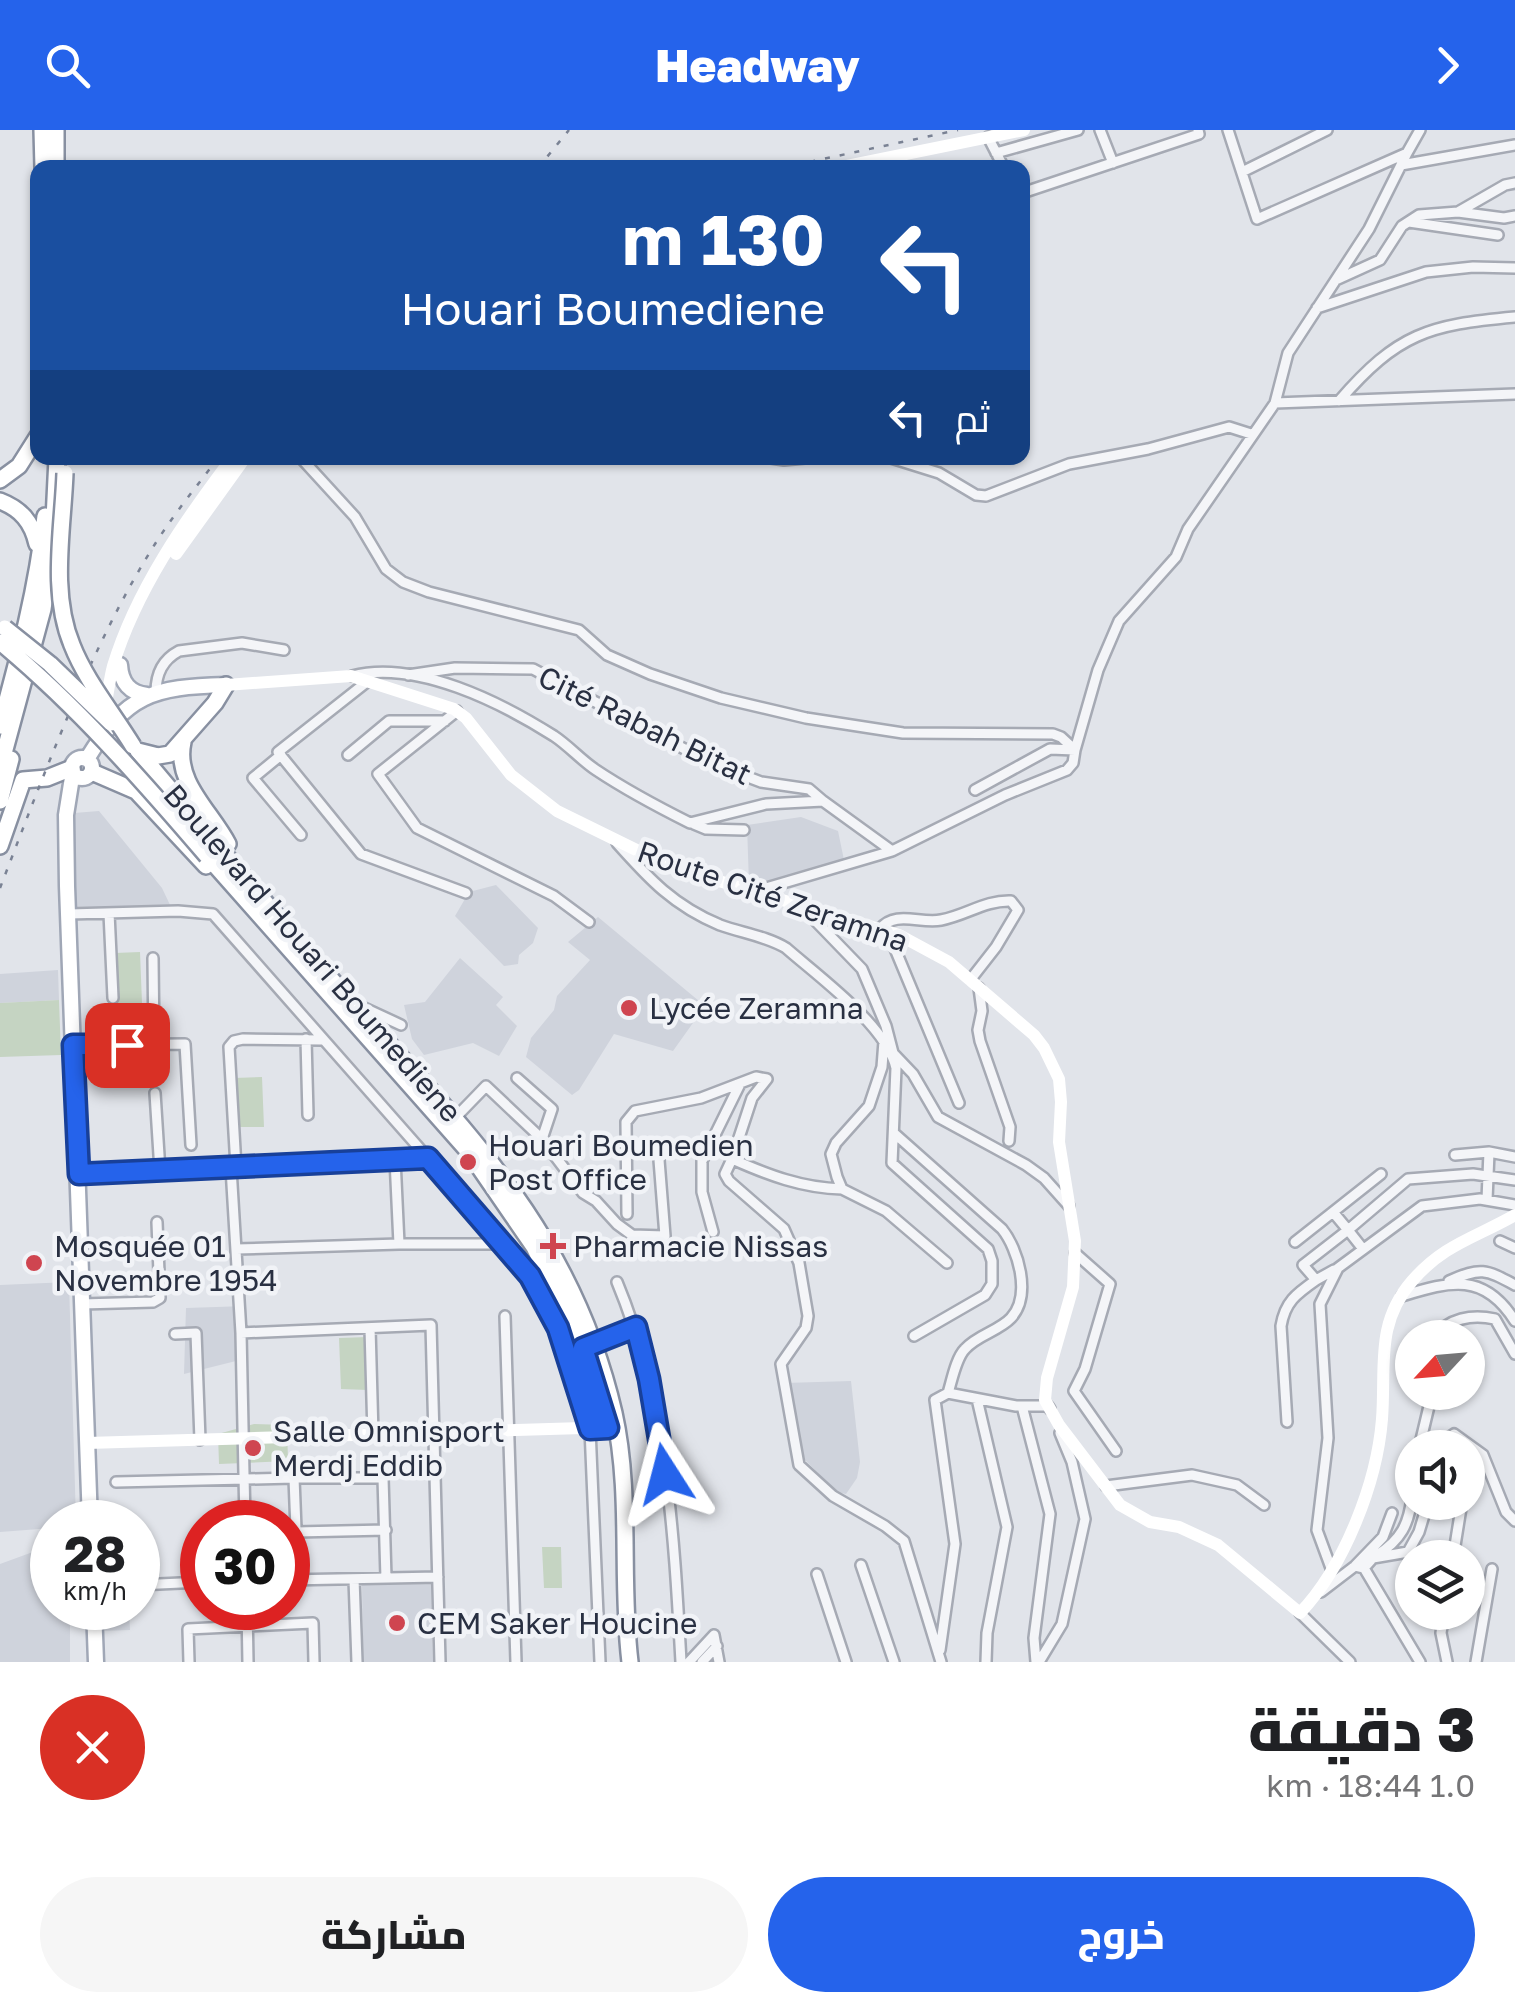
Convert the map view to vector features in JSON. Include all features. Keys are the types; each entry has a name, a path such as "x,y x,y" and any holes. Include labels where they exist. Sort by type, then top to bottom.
{"highway":[{"path":"42,130 43,160"},
{"path":"56,130 56,160"},
{"path":"0,480 19,466 30,449"},
{"path":"0,726 39,566 47,465"},
{"path":"0,801 24,711 50,567 62,465"},
{"path":"62,465 60,579 66,629 81,666 136,749"},
{"path":"0,500 26,518 36,541 39,566"},
{"path":"1,630 50,664 136,749 158,756 170,754 183,742 226,685"},
{"name":"Boulevard Houari Boumediene","path":"1,630 343,1002 456,1118 508,1182 542,1233 574,1296 612,1428 622,1479 627,1662"},
{"path":"0,768 37,638"},
{"path":"0,714 9,692"},
{"path":"183,742 184,775 227,842 230,858"},
{"name":"Boulevard Houari Boumediene","path":"136,749 230,858 483,1170 534,1247 588,1347"},
{"path":"0,846 23,780 80,773 136,790 321,996 343,1002"}],"main road":[{"path":"120,665 125,684 135,692 152,694"},
{"name":"Route Cité Zeramna","path":"152,694 226,685"},
{"path":"89,1500 67,807 96,744 125,708 152,694"},
{"path":"95,1630 96,1662"}],"street":[{"path":"871,160 1024,130"},
{"path":"996,153 1078,130"},
{"path":"1100,130 1113,163"},
{"path":"1030,189 1200,134 1198,130"},
{"path":"1228,130 1257,219 1407,153"},
{"path":"1242,172 1327,130"},
{"path":"748,892 892,851 1067,770 1073,762 1098,670 1119,622 1176,557 1188,529 1275,403 1288,353 1369,229 1420,130"},
{"path":"988,137 1000,160"},
{"path":"1401,165 1515,145"},
{"path":"1458,212 1515,183"},
{"path":"1335,280 1380,260 1402,226 1419,215 1458,212 1515,216"},
{"path":"1409,222 1498,235"},
{"path":"1317,308 1426,272 1515,268"},
{"path":"1340,400 1370,365 1402,342 1456,322 1515,317"},
{"path":"1275,403 1515,394"},
{"path":"915,465 939,472 976,496 986,496 1070,464 1148,449 1229,427 1251,434"},
{"path":"111,686 112,669 122,641 150,582 201,498 227,465"},
{"path":"96,744 111,686 160,580 241,465"},
{"name":"Cité Rabah Bitat","path":"307,465 354,517 386,568 402,582 579,630 607,655 721,698 806,718 903,733 1053,734 1075,750"},
{"path":"152,694 160,670 179,651 242,643 284,650"},
{"name":"Cité Rabah Bitat","path":"404,676 438,669 533,669 711,763 761,782 809,789 892,851"},
{"name":"Cité Rabah Bitat","path":"351,676 373,672 463,688 556,737 593,768 691,822 766,804 823,800"},
{"name":"Route Cité Zeramna","path":"226,685 351,676 457,712 534,795 615,841 669,866 884,930 933,952 975,982 1034,1034 1052,1063 1062,1102 1058,1142 1074,1253 1073,1287 1045,1390 1048,1406"},
{"path":"368,681 278,752 360,854 466,893"},
{"path":"457,712 378,774 417,828 554,896 589,922"},
{"path":"348,755 389,721 445,721"},
{"path":"976,790 1050,748 1075,750"},
{"path":"281,754 253,778 301,836"},
{"path":"691,822 706,828 744,830"},
{"path":"615,841 662,894 719,924 786,948 884,1041 913,1074 938,1117 1026,1165 1044,1178 1069,1206"},
{"path":"959,1103 884,930 894,919 940,920 993,900 1011,901 1018,910 975,982 982,1011 980,1041 1010,1127 1009,1141"},
{"path":"801,906 862,969 886,1026 896,1068 892,1163 988,1249 994,1272 985,1295 914,1336"},
{"path":"68,914 178,910 212,914 530,1276 558,1328 590,1429 600,1662"},
{"path":"109,913 112,998"},
{"path":"153,958 154,1044"},
{"path":"343,1002 401,1025"},
{"path":"244,1500 228,1048 243,1039 322,1040"},
{"path":"306,1040 308,1115"},
{"path":"842,1188 831,1154 836,1142 869,1106 882,1067 884,1041"},
{"path":"73,1045 185,1044 191,1145"},
{"path":"627,1214 626,1122 635,1111 701,1098 756,1077 767,1078 752,1098 725,1174 784,1229 803,1278 806,1328 780,1364 798,1465 833,1496 904,1541 940,1658"},
{"path":"517,1078 552,1109 542,1139"},
{"path":"712,1232 702,1192 702,1161 742,1082"},
{"path":"456,1118 486,1086 542,1139 583,1193 632,1235 665,1236 659,1160"},
{"path":"155,1092 160,1171"},
{"path":"895,1134 1002,1229 1019,1261 1018,1305 1012,1318 964,1350 948,1393"},
{"path":"1487,1200 1489,1152"},
{"path":"1455,1156 1489,1152 1515,1157"},
{"path":"79,1174 428,1158"},
{"path":"395,1159 399,1244"},
{"path":"732,1159 773,1177 818,1188 842,1188 886,1211 947,1263"},
{"path":"1294,1242 1381,1174"},
{"path":"1316,1280 1303,1265 1408,1179 1488,1176 1515,1180"},
{"path":"1287,1422 1281,1326 1290,1299 1422,1206 1487,1200 1515,1205"},
{"path":"1334,1212 1363,1249"},
{"path":"1319,1594 1364,1506 1382,1422 1385,1329 1390,1314 1423,1270 1458,1242 1515,1215"},
{"path":"82,1304 153,1302 160,1298 157,1222"},
{"path":"1500,1240 1515,1248"},
{"path":"236,1249 504,1244"},
{"path":"1074,1253 1110,1284 1074,1391 1116,1451"},
{"path":"1330,1568 1317,1530 1328,1438 1320,1304 1338,1268"},
{"path":"1402,1296 1475,1270 1491,1272 1515,1285"},
{"path":"618,1282 636,1327 649,1379 674,1530 685,1662"},
{"path":"1447,1282 1484,1288 1502,1301 1515,1321"},
{"path":"506,1316 516,1662"},
{"path":"1455,1320 1481,1316 1494,1319 1515,1354"},
{"path":"241,1333 431,1325 440,1662"},
{"path":"588,1347 636,1327"},
{"path":"370,1328 373,1435"},
{"path":"174,1334 196,1333 200,1440"},
{"path":"940,1658 955,1544 934,1400 948,1393 1022,1406 1048,1406"},
{"path":"977,1399 1006,1527 987,1633 986,1662"},
{"path":"1022,1406 1050,1514 1034,1638 1038,1662"},
{"path":"1048,1406 1103,1486 1134,1515 1218,1545 1350,1662"},
{"path":"1038,1662 1062,1624 1085,1518 1072,1462 1048,1406"},
{"path":"86,1444 612,1428"},
{"path":"1485,1461 1506,1512 1515,1521"},
{"path":"1103,1486 1192,1475 1237,1485 1264,1505"},
{"path":"294,1478 295,1500"},
{"path":"116,1482 383,1478 386,1578"},
{"path":"1360,1567 1383,1537 1392,1513"},
{"path":"1300,1614 1319,1594 1392,1546 1408,1520"},
{"path":"1373,1558 1408,1552 1423,1520"},
{"path":"310,1532 386,1530"},
{"path":"861,1565 894,1662"},
{"path":"1360,1567 1420,1662"},
{"path":"1476,1662 1492,1569"},
{"path":"817,1574 846,1662"},
{"path":"310,1580 438,1577"},
{"path":"354,1579 357,1662"},
{"path":"310,1623 313,1623 314,1662"},
{"path":"188,1630 190,1662"},
{"path":"248,1630 248,1662"},
{"path":"1441,1630 1447,1662"},
{"path":"685,1662 716,1640"},
{"path":"702,1662 716,1640"},
{"path":"716,1640 720,1662"}],"shaded area":[{"path":"99,811 162,888 171,907 74,907 74,813"},
{"path":"801,817 838,831 844,860 774,881 749,884 747,825"},
{"path":"496,885 538,928 533,943 519,955 518,964 504,966 455,916 469,892"},
{"name":"Lycée Zeramna","path":"598,917 705,1006 673,1051 614,1034 572,1095 526,1057 531,1038 554,1010 557,996 590,960 568,942"},
{"path":"460,958 503,997 496,1005 517,1026 499,1056 473,1043 424,1055 412,1039 404,1005 425,1002"},
{"path":"58,970 59,1000 0,1003 0,974"},
{"path":"69,1282 75,1500 30,1500 30,1530 0,1532 0,1285"},
{"path":"246,1306 248,1358 184,1374 186,1308"},
{"path":"851,1381 860,1462 857,1478 846,1494 837,1492 805,1460 785,1383"},
{"path":"30,1553 30,1630 70,1630 70,1662 0,1662 0,1564"},
{"name":"CEM Saker Houcine","path":"362,1584 431,1584 433,1662 363,1662"}],"green space":[{"path":"140,952 142,1003 117,1003 115,953"},
{"path":"59,1000 61,1055 0,1057 0,1003"},
{"path":"262,1077 264,1127 236,1127 234,1078"},
{"path":"368,1337 368,1390 341,1389 339,1338"},
{"name":"Salle Omnisport Merdj Eddib","path":"254,1424 287,1425 288,1461 219,1464 218,1434"},
{"path":"542,1547 561,1547 562,1588 544,1588"}],"railway":[{"path":"545,160 569,130"},
{"path":"818,160 958,130"},
{"path":"0,888 70,712 110,625 155,544 213,465"}],"place":[{"name":"Lycée Zeramna","path":"629,1008"},
{"name":"Houari Boumedien Post Office","path":"468,1162"},
{"name":"Pharmacie Nissas","path":"553,1246"},
{"name":"Mosquée 01 Novembre 1954","path":"34,1263"},
{"name":"Salle Omnisport Merdj Eddib","path":"253,1448"},
{"name":"CEM Saker Houcine","path":"397,1623"}],"route":[{"path":"127,1045 73,1045 79,1174 428,1158 530,1276 558,1328 590,1429 608,1428 583,1348 636,1327 665,1474"}]}
